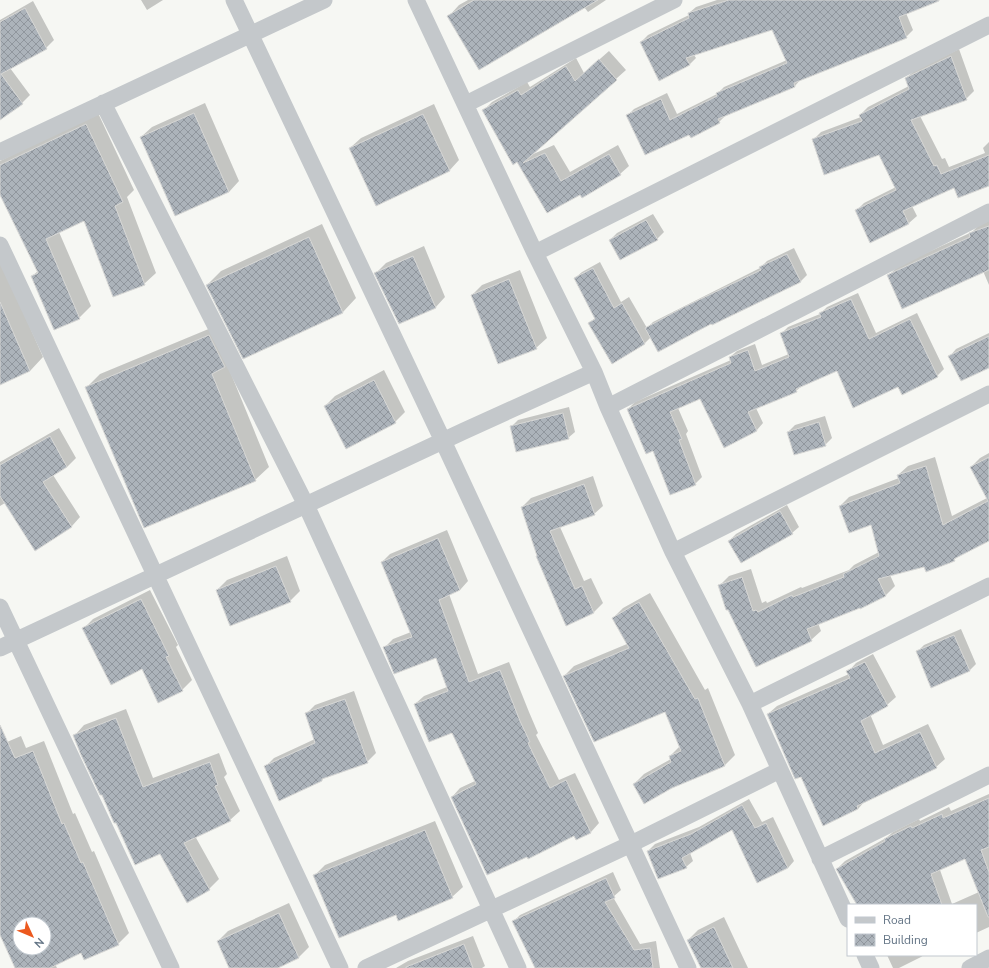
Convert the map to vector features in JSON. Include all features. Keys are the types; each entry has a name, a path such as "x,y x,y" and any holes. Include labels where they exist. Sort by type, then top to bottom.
{"street":[{"path":"234,0 443,441 688,968"},
{"path":"0,152 324,0"},
{"path":"416,0 535,253 594,372 608,407 673,552 750,704 847,917"},
{"path":"466,104 674,0"},
{"path":"535,253 989,25"},
{"path":"103,103 306,505 518,968"},
{"path":"608,407 989,212"},
{"path":"0,245 340,968"},
{"path":"0,648 594,372"},
{"path":"673,552 989,394"},
{"path":"750,704 989,586"},
{"path":"0,607 171,968"},
{"path":"366,968 630,844 780,770"},
{"path":"820,859 989,776"},
{"path":"865,956 871,968"},
{"path":"970,968 989,958"}],"building":[{"path":"474,0 598,0 479,70 447,16"},
{"path":"729,0 939,1 899,17 907,38 794,83 795,87 718,119 720,123 691,138 689,135 645,155 626,115 661,99 670,120 717,96 716,93 787,63 772,30 686,58 690,65 659,81 640,42 689,18 688,13"},
{"path":"25,8 47,49 1,74 23,104 0,120 0,22"},
{"path":"951,56 967,100 911,120 934,166 937,165 941,174 989,155 989,186 958,198 954,188 903,211 909,224 870,243 855,210 896,190 879,155 824,175 812,139 862,121 859,115 909,89 905,78"},
{"path":"599,59 617,80 523,163 545,153 561,181 609,154 621,175 582,198 580,195 547,213 517,162 513,165 482,110 518,90 521,95 566,66 575,81"},
{"path":"194,113 229,192 175,216 140,137"},
{"path":"423,114 450,171 376,206 349,148"},
{"path":"86,124 123,202 115,206 145,285 113,297 84,221 46,239 80,319 54,330 31,276 38,273 0,195 0,165"},
{"path":"646,220 658,240 620,260 609,240"},
{"path":"989,226 989,270 902,309 887,275 970,237 969,233"},
{"path":"309,237 343,313 243,359 206,285"},
{"path":"787,254 801,282 712,325 711,324 658,352 645,328 684,307 761,270 759,267"},
{"path":"413,256 436,308 399,324 374,273"},
{"path":"593,268 614,308 622,303 645,344 612,364 588,323 595,319 574,278"},
{"path":"509,279 537,349 498,364 471,295"},
{"path":"851,299 869,339 910,319 938,377 902,395 898,387 853,408 837,371 796,389 797,392 748,412 757,431 724,448 700,399 670,412 682,439 679,440 696,485 670,495 653,451 646,454 627,409 731,363 729,357 748,350 755,371 789,357 780,333 821,317 819,313"},
{"path":"0,302 30,371 0,385"},
{"path":"209,335 225,367 212,374 256,481 144,528 85,387"},
{"path":"989,336 989,368 961,381 948,356"},
{"path":"374,380 396,423 346,449 324,406"},
{"path":"563,413 569,439 516,452 510,426"},
{"path":"819,422 826,446 794,455 787,432"},
{"path":"50,436 67,467 43,482 72,527 35,551 0,496 0,465"},
{"path":"989,457 989,541 954,559 955,561 926,572 924,567 878,579 886,596 860,609 807,629 812,641 756,667 728,610 726,610 718,585 742,577 753,611 756,610 758,612 792,595 793,597 844,577 843,574 879,556 871,525 849,533 839,506 900,483 897,475 926,466 943,525 988,501 970,467"},
{"path":"584,484 595,515 550,531 575,589 582,586 594,613 566,626 536,556 521,507"},
{"path":"780,511 793,534 741,563 728,541"},
{"path":"438,538 460,590 439,600 469,682 500,670 530,742 528,743 550,788 566,780 591,833 576,840 574,836 528,859 527,857 487,875 451,797 476,784 452,733 429,742 414,704 448,691 436,658 394,674 383,647 412,637 381,562"},
{"path":"276,566 291,602 230,626 216,590"},
{"path":"141,599 169,656 166,657 183,691 158,703 142,669 111,685 82,628"},
{"path":"639,602 695,699 698,698 725,766 672,788 644,804 633,784 671,762 669,756 681,751 665,712 594,742 563,676 629,648 612,618"},
{"path":"954,635 970,671 931,688 916,651"},
{"path":"865,662 888,706 861,721 875,753 920,732 937,768 857,806 858,809 823,826 801,777 795,779 767,714 850,678 846,671"},
{"path":"345,699 368,763 322,779 322,781 279,801 264,766 315,743 305,713"},
{"path":"116,718 143,787 210,762 218,785 215,786 231,821 184,843 210,890 187,903 160,854 135,865 102,795 100,795 73,735"},
{"path":"0,725 15,758 33,751 62,824 64,823 81,863 83,862 119,945 84,960 81,953 50,968 15,968 0,935"},
{"path":"989,798 989,847 981,850 989,872 989,917 965,859 931,874 942,904 856,904 836,869 885,841 884,839 911,826 912,828 942,814 943,818"},
{"path":"742,805 755,828 766,823 788,868 757,883 732,830 682,858 687,868 658,879 647,851 691,834"},
{"path":"425,830 453,898 398,921 396,915 339,938 313,875"},
{"path":"606,878 615,898 605,902 634,950 650,948 653,968 535,968 512,921"},
{"path":"279,913 299,958 278,968 229,968 217,941"},
{"path":"714,927 733,968 701,968 687,940"},
{"path":"464,944 473,968 406,968 406,967"}]}
